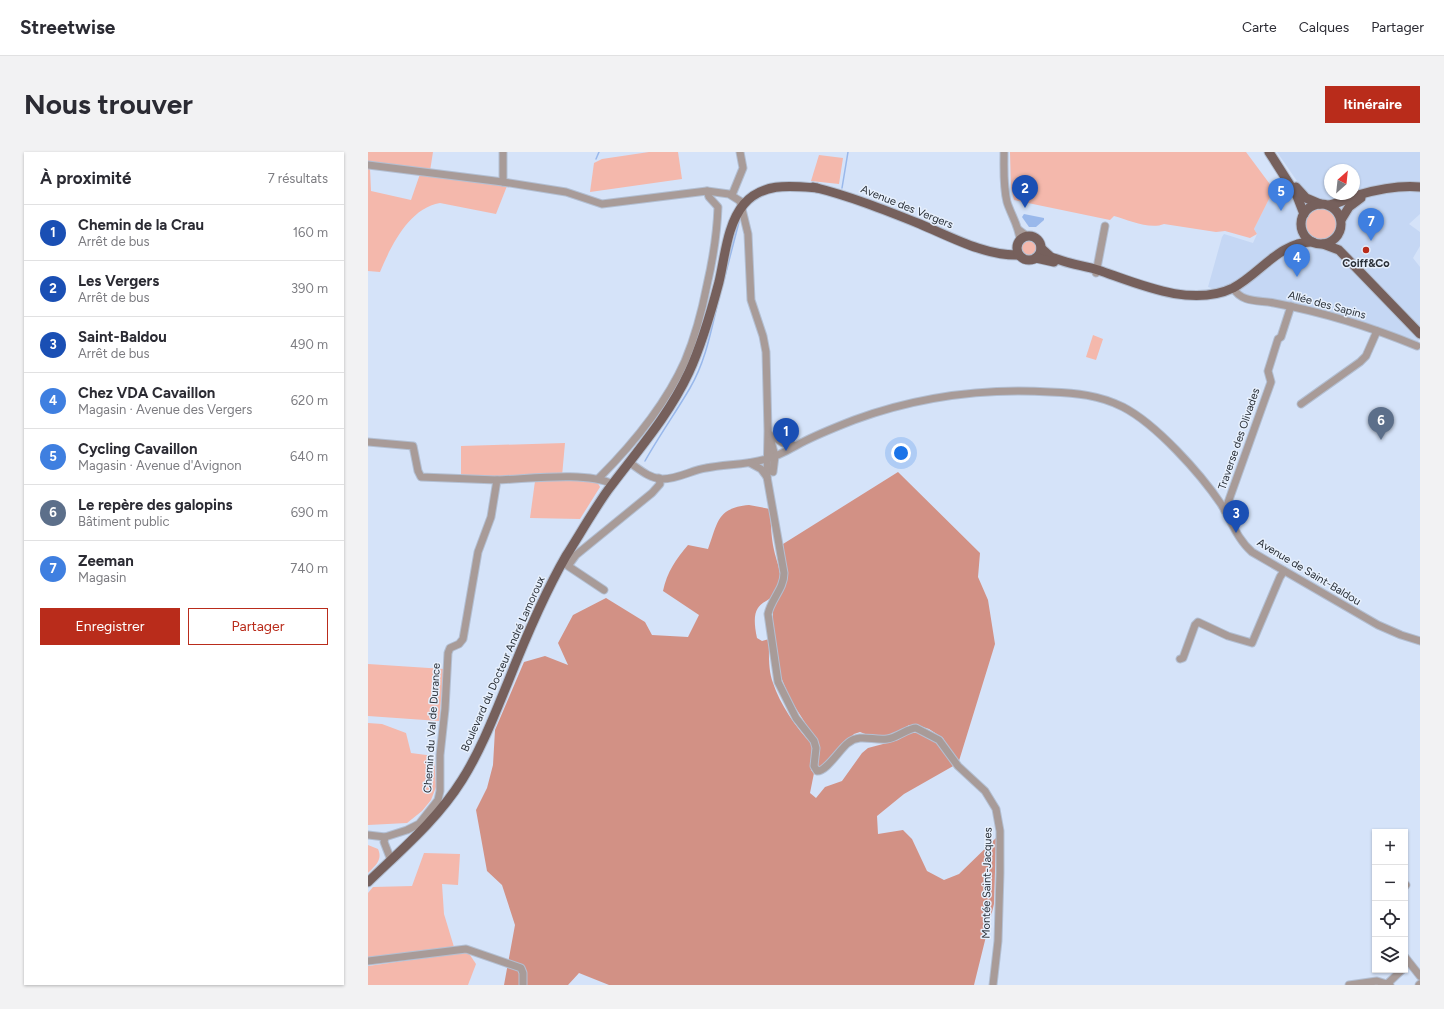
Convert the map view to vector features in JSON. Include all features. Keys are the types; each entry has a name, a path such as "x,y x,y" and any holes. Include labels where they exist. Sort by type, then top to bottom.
{"main road":[{"path":"1271,155 1306,198 1325,204 1338,213 1341,220 1343,246 1358,269"},
{"path":"1271,155 1297,196 1304,214"},
{"name":"Boulevard du Docteur André Lamoroux","path":"368,882 433,819 455,791 483,741 536,616 552,583 590,517 613,484 659,425 681,388 701,342 714,300 734,222 745,195 758,187 773,183 798,184 817,188"},
{"name":"Boulevard du Docteur André Lamoroux","path":"714,300 726,233 732,213 741,204 761,191 786,186 817,188"},
{"path":"1280,253 1294,238 1301,226 1304,214 1309,208 1325,204 1339,203 1358,195 1396,186 1420,187"},
{"name":"Avenue des Vergers","path":"817,188 858,200 987,250 1004,255 1019,256"},
{"path":"1341,220 1353,203 1373,192"},
{"path":"1301,226 1304,234 1313,242"},
{"path":"1323,244 1334,240 1341,230"},
{"path":"1036,258 1041,248 1040,242 1036,238 1021,240 1019,256 1029,260 1036,258 1096,271"},
{"name":"Avenue des Vergers","path":"987,250 1002,251 1021,240"},
{"path":"1041,248 1057,260 1168,292 1193,296 1215,294 1233,288 1280,253 1298,243 1313,242 1323,244 1339,250 1420,334"}],"street":[{"path":"503,152 503,182"},
{"path":"732,195 743,168 740,152"},
{"path":"1004,152 1005,193 1009,208 1019,230 1021,240"},
{"path":"368,165 503,182 566,192 602,204 707,192 732,195 741,204 748,234 751,300 763,336 766,352 769,433 767,457 770,475"},
{"path":"599,478 620,459 657,410 677,377 693,340 702,309 716,238 718,207 709,197 707,192"},
{"path":"1096,271 1105,226"},
{"name":"Allée des Sapins","path":"1233,288 1238,295 1247,300 1291,306 1377,330 1417,346"},
{"name":"Traverse des Olivades","path":"1225,511 1271,382 1268,371 1278,339 1282,337 1291,306"},
{"path":"1301,404 1360,362 1366,356 1377,330"},
{"name":"Avenue de Saint-Baldou","path":"659,478 673,477 705,468 750,463 786,451 837,427 878,412 939,397 1016,391 1086,394 1102,398 1124,408 1157,431 1198,476 1225,511 1236,533 1246,546 1284,571 1378,625 1420,641"},
{"path":"769,433 784,443 793,445"},
{"path":"769,433 775,454 770,475"},
{"path":"368,442 413,446 418,471 422,477 497,480 565,477 599,478 613,484"},
{"name":"Avenue de Saint-Baldou","path":"775,454 793,445 801,443"},
{"path":"770,475 786,451"},
{"name":"Avenue de Saint-Baldou","path":"738,464 767,457"},
{"path":"604,590 568,566 581,551 652,493 660,484 659,478 645,473 630,463"},
{"path":"750,463 770,475"},
{"name":"Montée Saint-Jacques","path":"770,475 770,489 776,537 784,573 782,586 770,604 768,614 776,676 787,702 796,718 814,741 815,769 819,771 823,770 844,746 852,740 862,737 886,739 898,736 910,729 916,728 939,740 958,766 985,790 994,803 1000,831 999,912 994,985"},
{"name":"Chemin du Val de Durance","path":"385,837 407,830 419,824 438,800 440,791 440,755 445,709 448,653 450,648 459,644 463,639 478,552 491,517 497,480"},
{"path":"1180,659 1183,658 1195,625 1198,622 1228,636 1252,643 1280,577 1284,571"},
{"path":"368,835 385,837 384,842 391,860"},
{"path":"368,961 466,949 521,968 523,973 523,985"},
{"path":"1408,964 1420,976"},
{"path":"1349,985 1372,981 1388,984 1399,973"}],"shaded area":[{"path":"368,152 433,152 430,171 368,163"},
{"path":"649,152 678,152 682,179 590,192 594,163 602,159"},
{"path":"1010,152 1246,152 1272,187 1273,191 1254,229 1257,234 1250,238 1225,231 1216,232 1164,224 1152,226 1132,222 1114,216 1110,220 1014,200 1011,188"},
{"path":"1277,152 1420,152 1420,214 1409,224 1420,232 1420,246 1413,258 1420,267 1420,339 1416,343 1396,334 1323,311 1232,294 1208,287 1222,237 1224,234 1253,243 1257,234 1254,229 1273,191 1272,187 1297,181"},
{"path":"819,155 843,158 839,184 811,181"},
{"path":"368,168 370,168 371,191 411,200 420,174 507,186 496,214 440,203 429,206 419,212 402,230 380,272 368,271"},
{"path":"1325,208 1331,210 1336,215 1338,224 1336,233 1331,238 1319,240 1313,238 1308,233 1306,221 1308,215 1313,210"},
{"path":"1026,240 1032,240 1037,245 1035,254 1032,256 1026,256 1021,251 1021,245"},
{"path":"1093,335 1103,339 1096,360 1086,357"},
{"path":"565,443 562,476 461,477 461,446"},
{"path":"898,472 980,553 978,577 988,600 995,644 958,764 943,738 929,729 917,725 909,725 898,733 883,737 873,737 860,732 854,734 822,767 817,766 820,751 816,740 790,699 781,677 773,634 773,606 786,585 783,544"},
{"path":"596,480 600,487 580,519 530,518 535,481"},
{"path":"749,505 770,509 773,545 780,575 780,583 777,591 758,608 755,624 757,638 762,641 769,639 770,673 776,691 789,715 800,731 812,744 811,770 814,773 810,793 816,798 825,787 842,781 862,753 868,748 898,740 908,733 922,733 937,741 955,765 904,794 877,816 878,834 903,830 912,839 927,871 944,880 959,874 996,838 994,904 974,985 609,985 579,973 568,985 504,985 515,925 502,885 487,871 476,810 487,788 493,765 495,730 524,662 545,656 568,665 558,643 573,615 606,598 645,622 652,635 688,637 699,615 663,591 670,572 688,545 708,549 717,524 725,513 730,509"},
{"path":"368,664 444,669 439,721 368,716"},
{"path":"368,723 382,724 406,733 411,753 434,756 436,787 431,800 422,811 407,823 368,825"},
{"path":"368,845 378,849 380,856 378,862 368,873"},
{"path":"424,853 460,854 458,885 442,884 444,914 454,947 368,959 368,893 373,887 412,886"},
{"path":"468,952 476,964 468,985 368,985 368,966"}],"water":[{"path":"1024,214 1044,218 1044,220 1036,227 1029,227 1022,217"}],"waterway":[{"path":"596,159 599,152"},
{"path":"842,188 848,152"},
{"path":"724,280 739,222"},
{"path":"645,461 696,377 705,354 720,294"}],"place":[{"name":"Les Vergers","path":"1025,208"},
{"name":"Cycling Cavaillon","path":"1281,211"},
{"name":"Zeeman","path":"1371,241"},
{"name":"Coiff&Co","path":"1366,250"},
{"name":"Chez VDA Cavaillon","path":"1297,277"},
{"name":"Le repère des galopins","path":"1381,440"},
{"name":"Chemin de la Crau","path":"786,451"},
{"name":"Saint-Baldou","path":"1236,533"}]}
